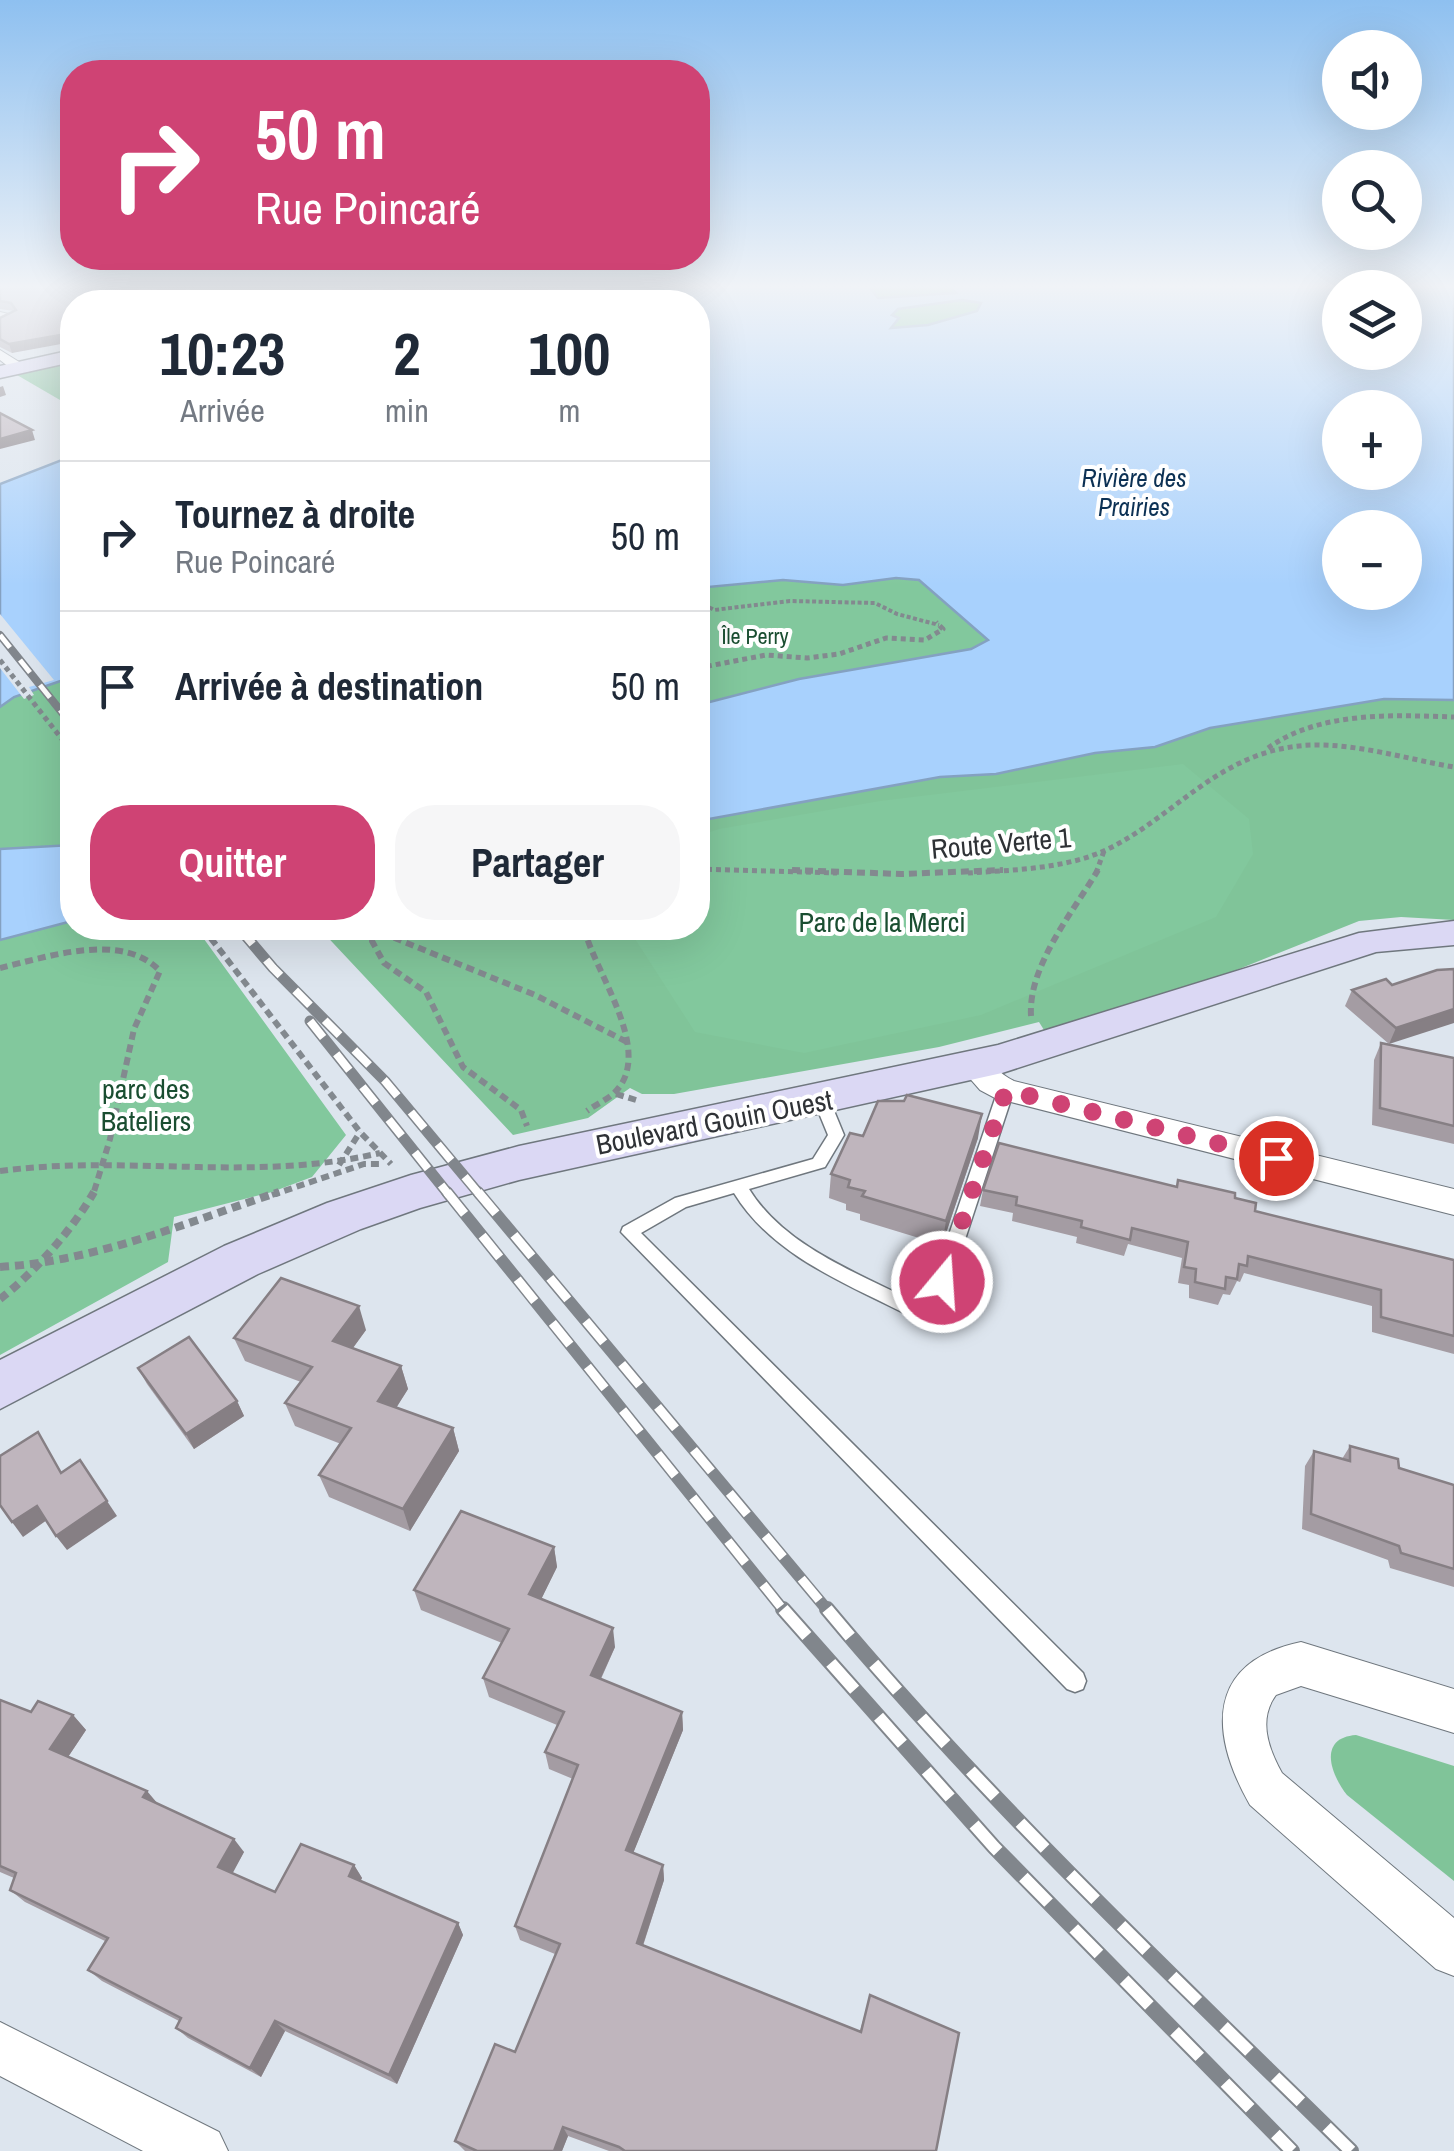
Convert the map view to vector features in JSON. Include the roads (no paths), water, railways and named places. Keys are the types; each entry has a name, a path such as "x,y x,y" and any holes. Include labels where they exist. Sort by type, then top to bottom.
{"street":[{"name":"Boulevard Gouin Ouest","path":"0,1386 241,1260 368,1206 506,1166 822,1100 990,1078 1126,1022 1354,945 1391,937 1454,934"},
{"path":"990,1078 1454,1202"},
{"path":"1454,1711 1301,1664 1276,1668 1254,1690 1244,1709 1242,1740 1266,1789 1454,1951"},
{"path":"0,2048 200,2151"}],"lane":[{"path":"738,1186 751,1209 774,1231 920,1314 942,1282 990,1078"},
{"path":"822,1100 836,1135 819,1164 682,1202 628,1232 1075,1680"}],"water":[{"name":"Rivière des Prairies","path":"710,384 1454,384 1454,700 1384,699 1210,728 1155,747 1095,753 996,774 940,777 710,819 710,702 799,679 971,649 988,640 919,580 896,578 843,585 783,580 710,587"},
{"path":"60,461 60,681 14,697 0,707 0,484"},
{"path":"60,846 60,924 0,940 0,849"}],"railway":[{"path":"0,635 60,710"},
{"path":"249,940 385,1081 480,1195"},
{"path":"310,1021 449,1195"},
{"path":"447,1192 785,1612"},
{"path":"478,1192 829,1612"},
{"path":"783,1609 994,1847 1292,2151"},
{"path":"827,1609 1016,1819 1351,2151"}],"park label":[{"name":"Île Perry","path":"755,636"},
{"name":"Parc de la Merci","path":"882,922"},
{"name":"parc des Bateliers","path":"146,1105"}]}
